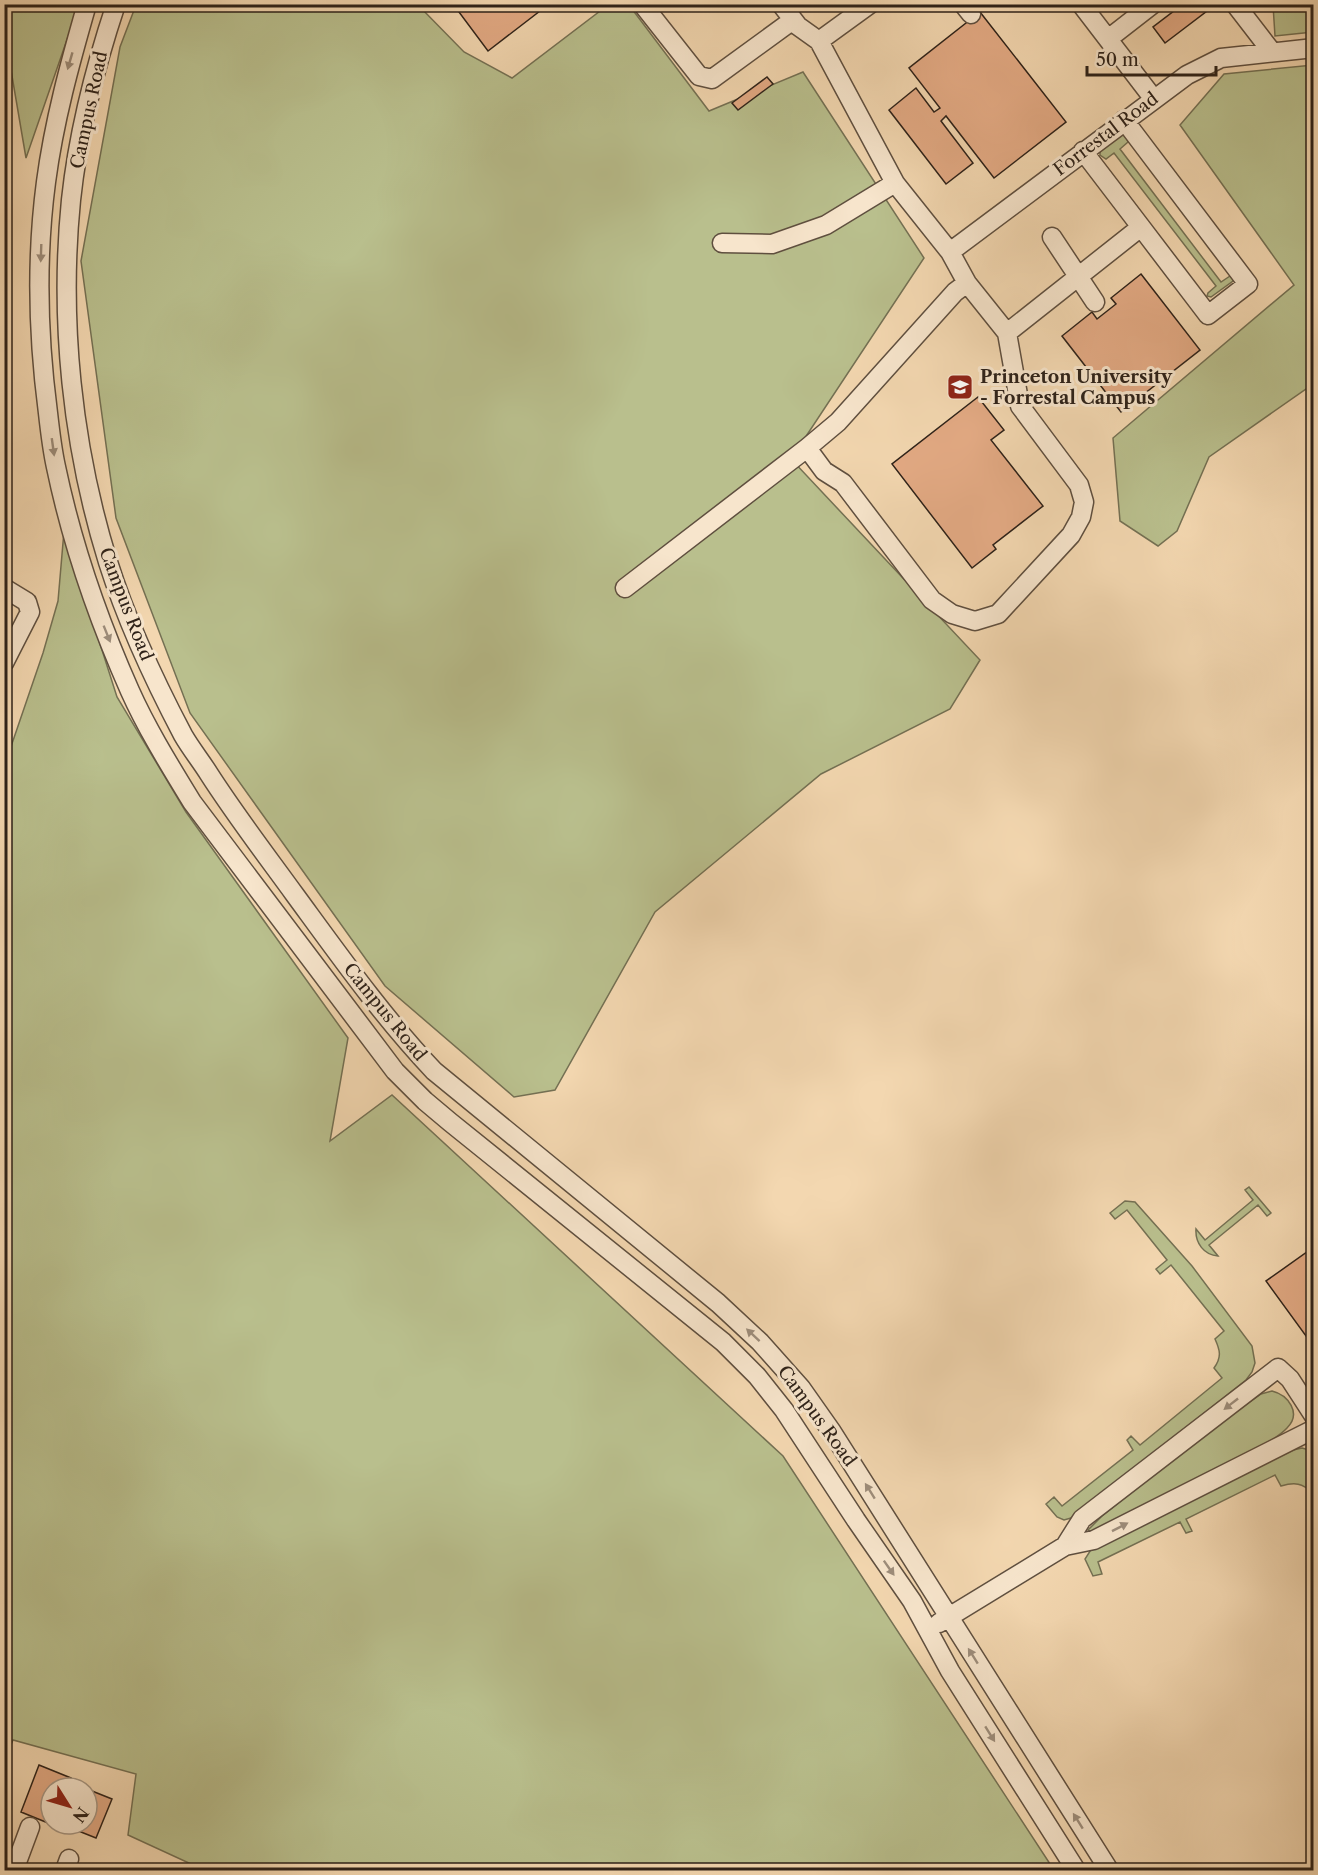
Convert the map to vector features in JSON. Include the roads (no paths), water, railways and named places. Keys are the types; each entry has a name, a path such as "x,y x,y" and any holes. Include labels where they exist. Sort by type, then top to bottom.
{"street":[{"name":"Campus Road","path":"87,4 59,105 46,183 39,302 44,378 55,464 72,535 102,621 131,693 168,763 192,802 395,1071 442,1115 723,1342 757,1376 784,1410 912,1601 950,1671 1076,1870"},
{"name":"Campus Road","path":"116,4 94,76 71,199 67,282 71,374 85,472 108,562 141,649 185,738 258,845 401,1036 425,1062 474,1105 718,1303 760,1342 794,1380 832,1432 1109,1870"},
{"path":"819,41 870,4"},
{"path":"1081,4 1153,98"},
{"path":"1108,39 1153,4"},
{"path":"1235,4 1272,52"},
{"path":"643,5 699,76 712,79 787,9 798,27 819,41 896,183 950,252 967,283 1007,333 1020,406 1079,484 1084,502 1081,517 1071,535 998,614 975,621 952,614 932,600 843,483 824,471 807,448"},
{"name":"Forrestal Road","path":"950,252 1153,98 1187,75 1221,58 1314,48"},
{"path":"1083,151 1208,315 1248,284 1124,120"},
{"path":"722,243 772,244 826,225 896,183"},
{"path":"1007,333 1141,226"},
{"path":"1052,237 1095,302"},
{"path":"625,588 838,422 955,292 967,283"},
{"path":"4,588 27,602 30,612 4,663"},
{"path":"1065,1546 1082,1519 1278,1368 1290,1379 1314,1416"},
{"path":"928,1630 1065,1546 1094,1540 1314,1429"},
{"path":"14,1870 30,1827"}],"place":[{"name":"Princeton University - Forrestal Campus","path":"960,387"}]}
